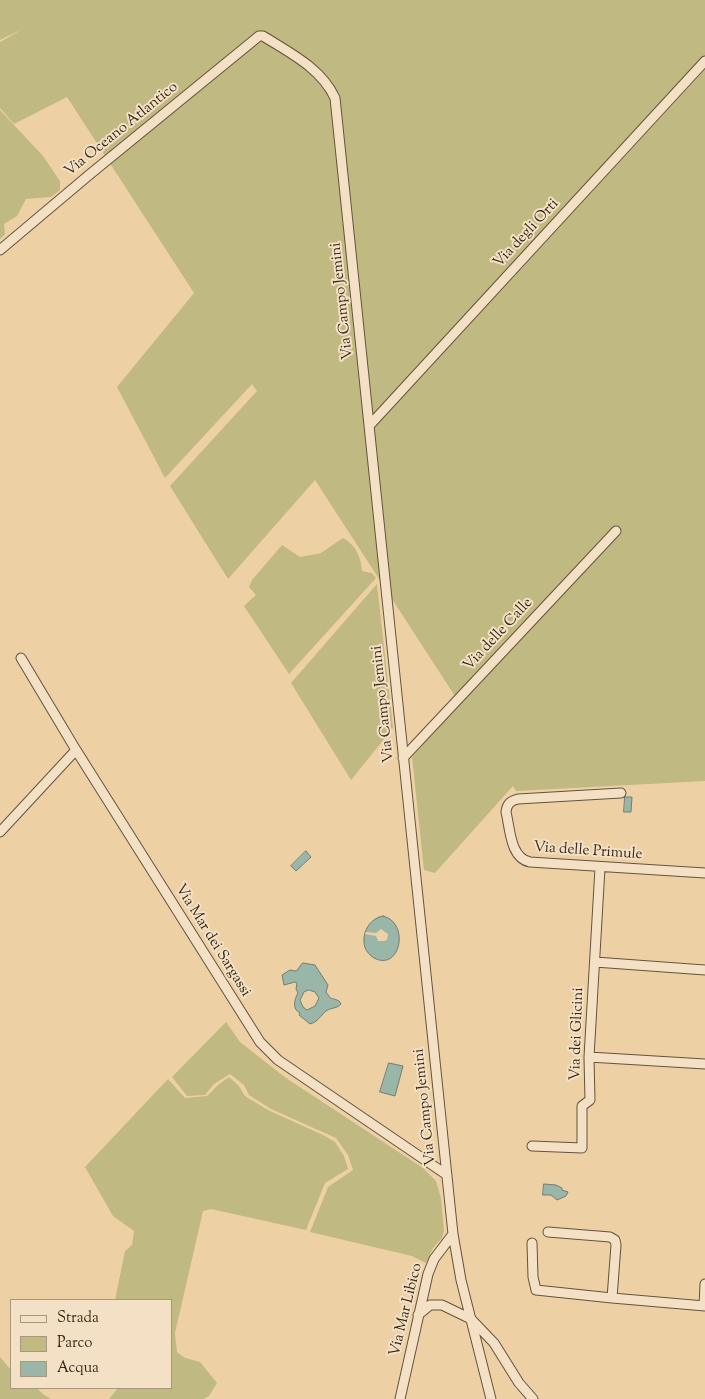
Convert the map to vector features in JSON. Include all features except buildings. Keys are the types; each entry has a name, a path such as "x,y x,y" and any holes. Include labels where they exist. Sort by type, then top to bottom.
{"street":[{"name":"Via Oceano Atlantico","path":"0,250 255,38 263,36"},
{"name":"Via Campo Jemini","path":"263,36 306,63 324,80 335,98 453,1234 461,1280 491,1399"},
{"name":"Via degli Orti","path":"369,426 705,61"},
{"name":"Via delle Calle","path":"403,758 616,531"},
{"name":"Via Mar dei Sargassi","path":"21,658 252,1033 264,1048 278,1060 447,1175"},
{"path":"0,832 76,750"},
{"name":"Via delle Primule","path":"621,793 518,799 512,801 507,806 506,812 513,845 522,859 530,862 600,868 705,873"},
{"name":"Via dei Glicini","path":"532,1146 582,1148 582,1106 590,1100 589,1057 600,868"},
{"path":"595,962 705,970"},
{"path":"589,1057 705,1064"},
{"path":"548,1232 608,1237 615,1240 612,1298"},
{"name":"Via Mar Libico","path":"400,1399 418,1315 431,1267 453,1234"},
{"path":"532,1243 533,1277 536,1290 704,1306 705,1284"},
{"path":"418,1315 430,1305 442,1305 470,1319 494,1343 519,1383 533,1399"}],"green space":[{"path":"0,0 705,0 705,781 516,791 513,786 435,873 424,870 412,757 460,704 315,480 228,579 170,486 257,391 252,384 165,478 117,387 194,293 67,97 14,124 0,108 0,42 23,29 0,40"},
{"path":"0,110 43,156 60,181 60,190 51,197 26,199 17,216 4,224 5,234 0,239"},
{"path":"343,538 357,552 362,571 372,573 376,578 289,674 244,606 256,595 249,587 252,580 282,545 300,557 321,553"},
{"path":"377,584 393,728 351,780 291,683"},
{"path":"226,1022 240,1042 286,1078 423,1168 436,1181 441,1198 444,1231 442,1238 433,1248 426,1263 412,1256 310,1232 328,1187 353,1170 348,1155 336,1138 271,1109 249,1095 244,1085 230,1074 214,1084 205,1095 187,1096 172,1077"},
{"path":"229,1077 239,1086 245,1096 268,1110 335,1142 344,1156 348,1169 325,1183 306,1230 211,1209 203,1211 175,1333 177,1352 185,1358 200,1362 217,1383 209,1396 204,1399 109,1399 117,1389 172,1389 172,1299 115,1299 125,1251 132,1245 134,1231 113,1216 85,1167 168,1079 185,1098 207,1096"},
{"path":"0,1357 10,1369 10,1389 38,1389 51,1399 0,1399"}],"water":[{"path":"625,797 632,797 631,812 624,812"},
{"path":"306,851 311,857 296,871 291,866"},
{"path":"383,916 391,920 397,927 399,944 391,958 383,960 370,955 364,945 364,938 366,929 371,922"},
{"path":"303,963 315,965 328,985 326,992 331,998 339,1001 341,1004 326,1011 310,1024 299,1015 300,1013 295,1007 298,993 296,989 297,983 284,985 282,975 290,970 296,971","holes":["309,990 315,992 319,998 315,1006 307,1010 303,1007 300,1000 304,992"]},
{"path":"389,1063 403,1066 395,1096 380,1092"},
{"path":"544,1184 556,1185 568,1192 566,1196 557,1200 551,1195 543,1195"}],"pier":[{"path":"381,929 388,934 387,940 378,941 376,936 365,934 366,932 376,933"}]}
